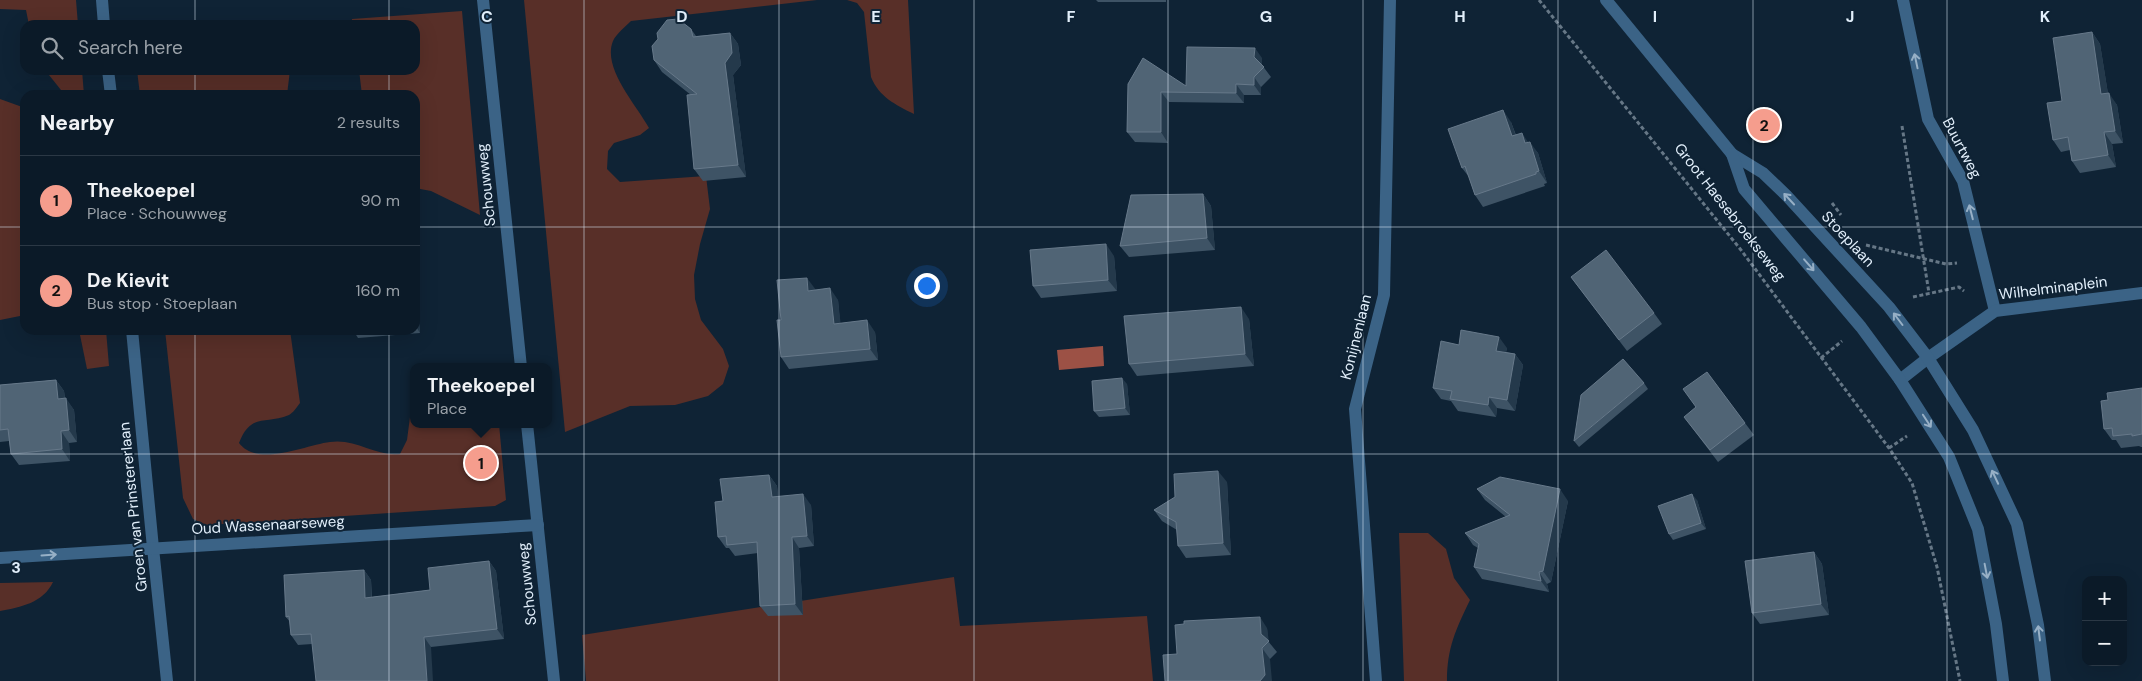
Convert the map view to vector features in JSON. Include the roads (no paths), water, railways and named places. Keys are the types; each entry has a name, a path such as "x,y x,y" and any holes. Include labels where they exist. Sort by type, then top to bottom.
{"street":[{"path":"102,0 104,20"},
{"name":"Schouwweg","path":"483,0 521,363"},
{"name":"Konijnenlaan","path":"1376,681 1355,409 1384,295 1390,0"},
{"name":"Stoeplaan","path":"1606,0 1732,154 1764,173 1786,195 1889,307 1928,358"},
{"name":"Buurtweg","path":"1903,0 1928,119 1963,181 1995,311"},
{"path":"109,75 110,90"},
{"name":"Stoeplaan","path":"1732,154 1744,189 1861,327 1900,380"},
{"name":"Wilhelminaplein","path":"1900,380 1995,311 2142,293"},
{"name":"Groen van Prinstererlaan","path":"132,335 152,548 167,681"},
{"path":"1928,358 1973,430 2017,524 2038,624 2045,681"},
{"path":"1900,380 1949,457 1978,529 1996,624 2003,681"},
{"name":"Schouwweg","path":"527,428 554,681"},
{"name":"Oud Wassenaarseweg","path":"0,558 538,525"}],"place":[{"name":"De Kievit","path":"1764,125"},
{"name":"Theekoepel","path":"481,463"}]}
